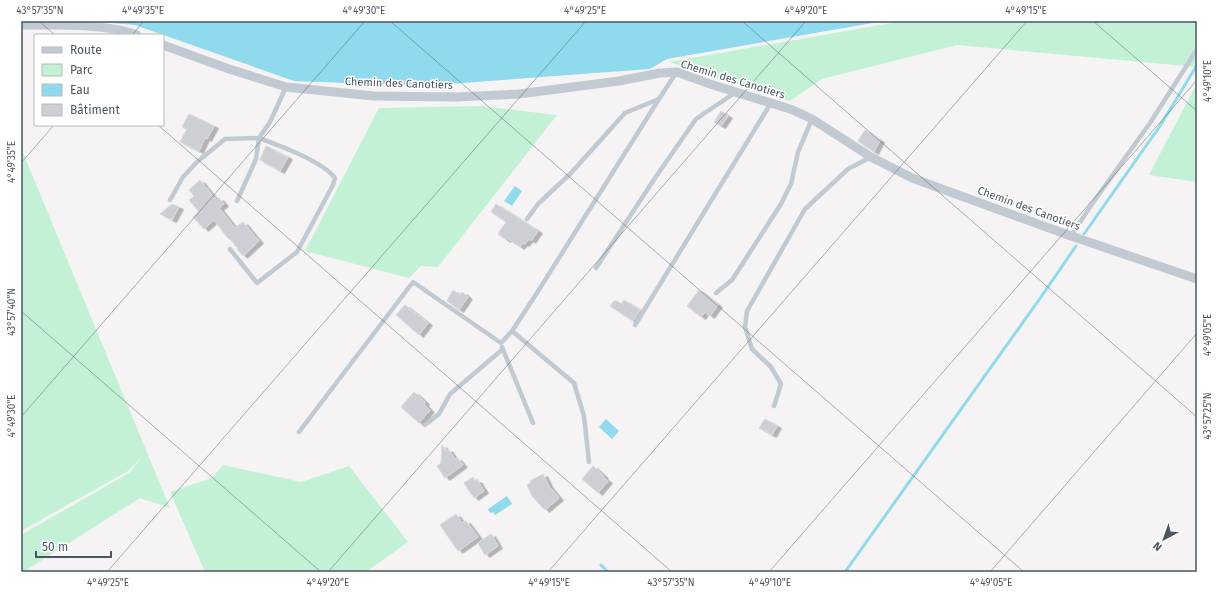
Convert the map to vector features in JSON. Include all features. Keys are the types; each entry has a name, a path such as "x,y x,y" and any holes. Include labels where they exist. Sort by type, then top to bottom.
{"street":[{"path":"21,25 70,25 125,30 135,34"},
{"name":"Chemin des Canotiers","path":"164,45 229,69 286,87 374,96 456,97 519,94 619,81 660,73 677,72 771,103 812,119 871,157 912,178 1071,236 1197,279"}],"lane":[{"path":"1071,236 1150,123 1196,51"},
{"path":"501,343 512,331 677,72"},
{"path":"237,201 256,159 259,138 270,122 286,87"},
{"path":"596,268 696,119 737,92"},
{"path":"527,219 538,204 571,173 625,113 659,99"},
{"path":"635,325 771,103"},
{"path":"716,293 732,280 781,204 791,184 798,152 812,119"},
{"path":"170,200 184,177 197,162 225,139 259,138 297,153 331,172 335,178 333,185 297,252 257,283 230,249"},
{"path":"774,406 781,384 772,367 752,349 745,327 747,311 805,208 848,169 871,157"},
{"path":"299,432 413,282 501,343 533,424"},
{"path":"512,331 574,383 584,416 589,462"},
{"path":"425,425 439,414 450,394 503,349"}],"green space":[{"path":"903,21 1197,21 1197,67 957,45 822,79 790,101 669,62"},
{"path":"1197,83 1197,182 1149,175"},
{"path":"481,106 557,115 438,267 421,266 409,278 305,251 379,108"},
{"path":"21,148 170,508 140,498 23,572 21,572 21,535 129,473 143,456 128,471 21,531"},
{"path":"223,465 301,482 349,466 408,542 366,572 205,572 170,492 212,478"}],"water":[{"path":"88,21 884,21 667,59 650,69 422,86 294,81 135,25"},
{"path":"515,186 522,191 512,206 504,201"},
{"path":"606,419 619,431 612,439 599,427"},
{"path":"507,496 512,504 495,515 493,512 490,513 488,509"}],"building":[{"path":"721,111 728,116 721,126 714,122"},
{"path":"189,114 214,126 207,139 205,138 199,151 180,142 187,129 182,127"},
{"path":"865,130 880,140 874,152 858,141"},
{"path":"266,146 288,157 280,171 260,160"},
{"path":"200,180 216,200 219,198 224,204 219,208 235,228 243,222 259,241 243,256 234,245 235,244 227,237 214,220 204,229 193,217 199,212 189,200 194,196 189,190"},
{"path":"172,204 179,207 172,220 160,214"},
{"path":"496,204 538,231 531,241 529,239 520,247 498,234 506,222 491,212"},
{"path":"453,290 460,295 462,292 468,297 459,310 447,301"},
{"path":"699,290 718,305 710,316 705,312 701,317 687,306"},
{"path":"624,300 640,310 633,321 610,306 614,301 621,304"},
{"path":"405,305 428,323 419,335 396,315"},
{"path":"414,392 425,402 424,404 430,410 419,423 401,407"},
{"path":"765,419 777,426 772,435 759,428"},
{"path":"442,445 446,451 448,449 455,459 457,458 463,465 445,478 437,466 441,463"},
{"path":"593,466 608,481 598,493 582,479"},
{"path":"543,474 549,486 559,498 545,510 532,496 527,485 531,482 530,481"},
{"path":"473,477 475,481 477,480 484,491 474,498 464,483"},
{"path":"456,514 462,523 466,521 478,537 458,551 440,525"},
{"path":"491,534 498,546 485,555 478,543"}],"waterway":[{"path":"1084,234 1160,126 1197,65"},
{"path":"845,572 1076,246"},
{"path":"601,565 608,572"}]}
